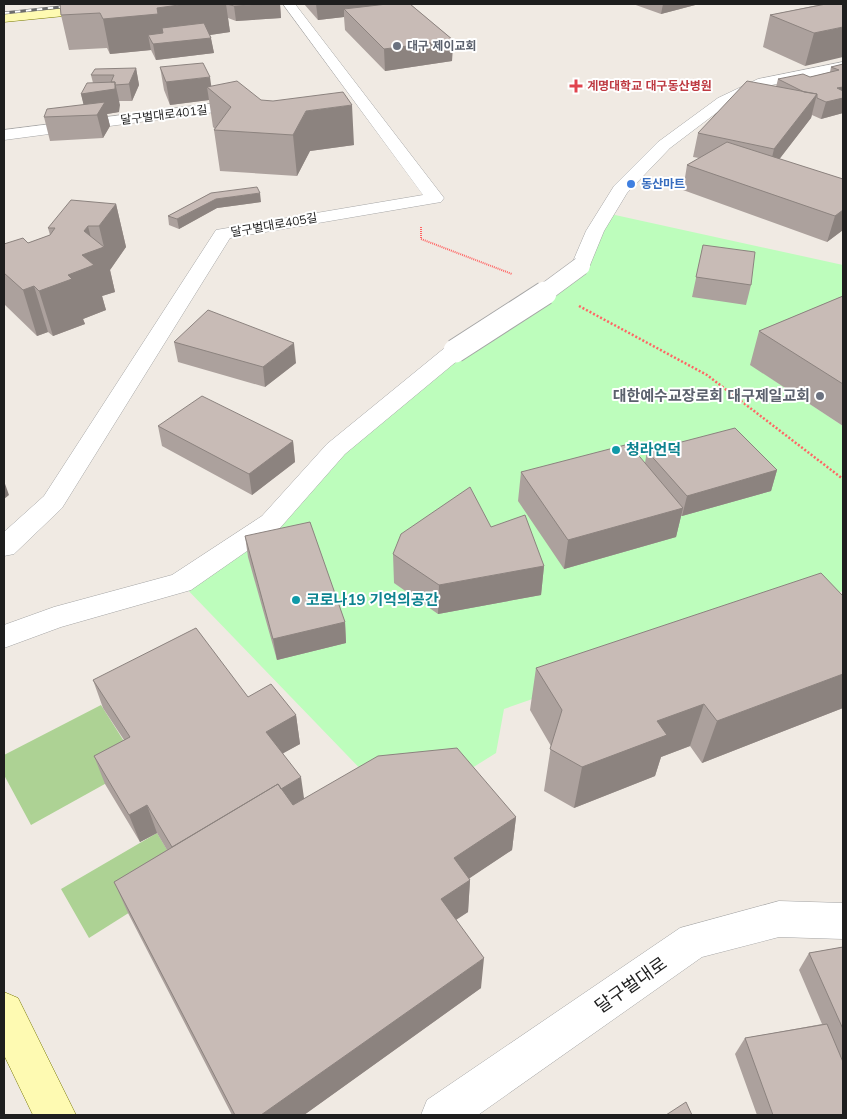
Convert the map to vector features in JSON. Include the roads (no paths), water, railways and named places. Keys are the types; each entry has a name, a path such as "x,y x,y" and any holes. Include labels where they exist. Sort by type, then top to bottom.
{"main road":[{"path":"4,8 42,4"},
{"path":"4,18 144,4"},
{"path":"4,1012 55,1115"}],"street":[{"path":"289,4 354,91 334,94"},
{"path":"4,638 54,618 181,583 271,522 336,449 454,351 534,301 581,266 596,231 620,190 664,145 723,101 763,82 843,66"},
{"name":"달구벌대로405길","path":"4,547 53,502 223,234 435,198 354,91"},
{"name":"달구벌대로401길","path":"4,135 266,102"},
{"name":"달구벌대로","path":"442,1115 693,942 779,919 843,921"}],"railway":[{"path":"4,13 89,4"}],"place":[{"name":"대구 제이교회","path":"397,46"},
{"name":"계명대학교 대구동산병원","path":"576,86"},
{"name":"동산마트","path":"631,184"},
{"name":"대한예수교장로회 대구제일교회","path":"820,396"},
{"name":"청라언덕","path":"616,450"},
{"name":"코로나19 기억의공간","path":"296,600"}]}
